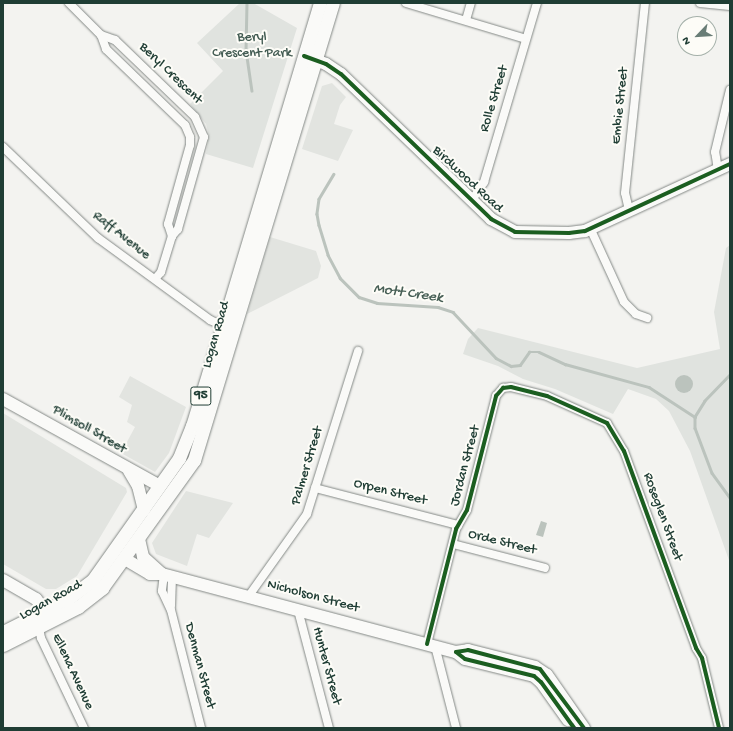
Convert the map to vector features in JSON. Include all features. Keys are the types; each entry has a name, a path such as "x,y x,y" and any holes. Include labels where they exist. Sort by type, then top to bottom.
{"main road":[{"name":"Logan Road","path":"310,58 320,3"},
{"name":"Logan Road","path":"3,632 82,590 100,572 139,539 194,460 229,328 310,58 333,3"},
{"name":"Logan Road","path":"3,645 90,599 120,555 144,510 179,458 188,438 229,328"},
{"path":"160,486 170,484 194,460"},
{"path":"39,627 40,613"}],"street":[{"name":"Beryl Crescent","path":"69,3 101,35 115,40 195,117 204,137 178,229 172,236 161,272 155,279"},
{"path":"406,3 526,39"},
{"path":"466,20 471,3"},
{"name":"Rolle Street","path":"472,200 484,182 537,3"},
{"name":"Embie Street","path":"629,210 625,193 645,3"},
{"path":"700,3 730,6"},
{"name":"Beryl Crescent","path":"101,35 106,49 185,125 190,137 190,145 168,224 172,236"},
{"name":"Birdwood Road","path":"310,58 340,74 498,224 515,232 569,233 590,228 730,164"},
{"path":"718,170 715,152 730,90"},
{"name":"Raff Avenue","path":"3,147 98,238 210,320 229,328"},
{"path":"590,228 624,302 636,314 648,318"},
{"name":"Palmer Street","path":"248,597 304,517 315,488 358,351"},
{"name":"Roseglen Street","path":"503,388 513,387 555,398 607,423 616,435 632,466 696,648 702,658 719,728"},
{"name":"Jordan Street","path":"431,645 458,525 466,510 496,396 503,388"},
{"name":"Plimsoll Street","path":"3,399 160,486"},
{"path":"126,468 138,486 144,510"},
{"name":"Orpen Street","path":"315,488 458,525"},
{"name":"Nicholson Street","path":"139,539 143,557 166,575"},
{"name":"Orde Street","path":"453,544 545,568"},
{"name":"Nicholson Street","path":"120,555 147,573 166,575 431,645 456,652 466,659 534,676 541,682 574,728"},
{"name":"Denman Street","path":"166,575 162,592 171,610 201,728"},
{"path":"3,580 36,599 40,613"},
{"name":"Hunter Street","path":"298,610 329,728"},
{"name":"Ellena Avenue","path":"39,627 41,638 84,728"},
{"path":"431,645 456,728"},
{"name":"Nicholson Street","path":"456,652 468,650 540,669 584,728"}],"shaded area":[{"path":"332,83 346,97 340,105 334,124 353,130 338,161 302,149 322,86"},
{"path":"270,237 316,251 321,266 318,278 247,314"},
{"path":"680,375 688,375 693,380 691,391 688,393 680,393 675,388 675,380"},
{"path":"130,376 186,407 169,453 155,472 121,453 135,427 127,422 132,405 119,397"},
{"path":"3,413 126,488 127,492 77,576 56,589 46,589 3,564"},
{"path":"186,491 233,503 209,538 197,534 187,566 156,554 152,543"},
{"path":"541,521 547,523 543,537 536,535"}],"green space":[{"name":"Beryl Crescent Park","path":"240,3 253,3 297,28 253,168 206,154 209,135 206,124 190,104 223,71 197,43"},
{"path":"730,245 730,563 690,451 669,411 656,399 628,389 613,414 555,389 523,379 498,366 463,354 468,339 478,328 637,368 720,349 714,312 726,248"}],"waterway":[{"name":"Mott Creek","path":"247,3 246,50 252,91"},
{"name":"Mott Creek","path":"334,174 319,199 317,214 319,225 328,255 340,278 359,297 377,303 438,307 453,312 496,358 511,366 520,365 529,352 539,352 565,364 649,387 695,417"},
{"path":"730,375 705,401 695,417 695,428 712,473 730,498"}],"cycle path":[{"path":"304,56 326,64 341,74 491,219 515,232 569,233 585,231 730,164"},
{"path":"427,644 456,529 467,510 496,396 503,388 511,387 547,396 607,423 624,451 696,648 702,658 719,728"},
{"path":"456,652 468,650 540,669 584,728"},
{"path":"456,652 465,659 534,676 541,682 574,728"}]}
